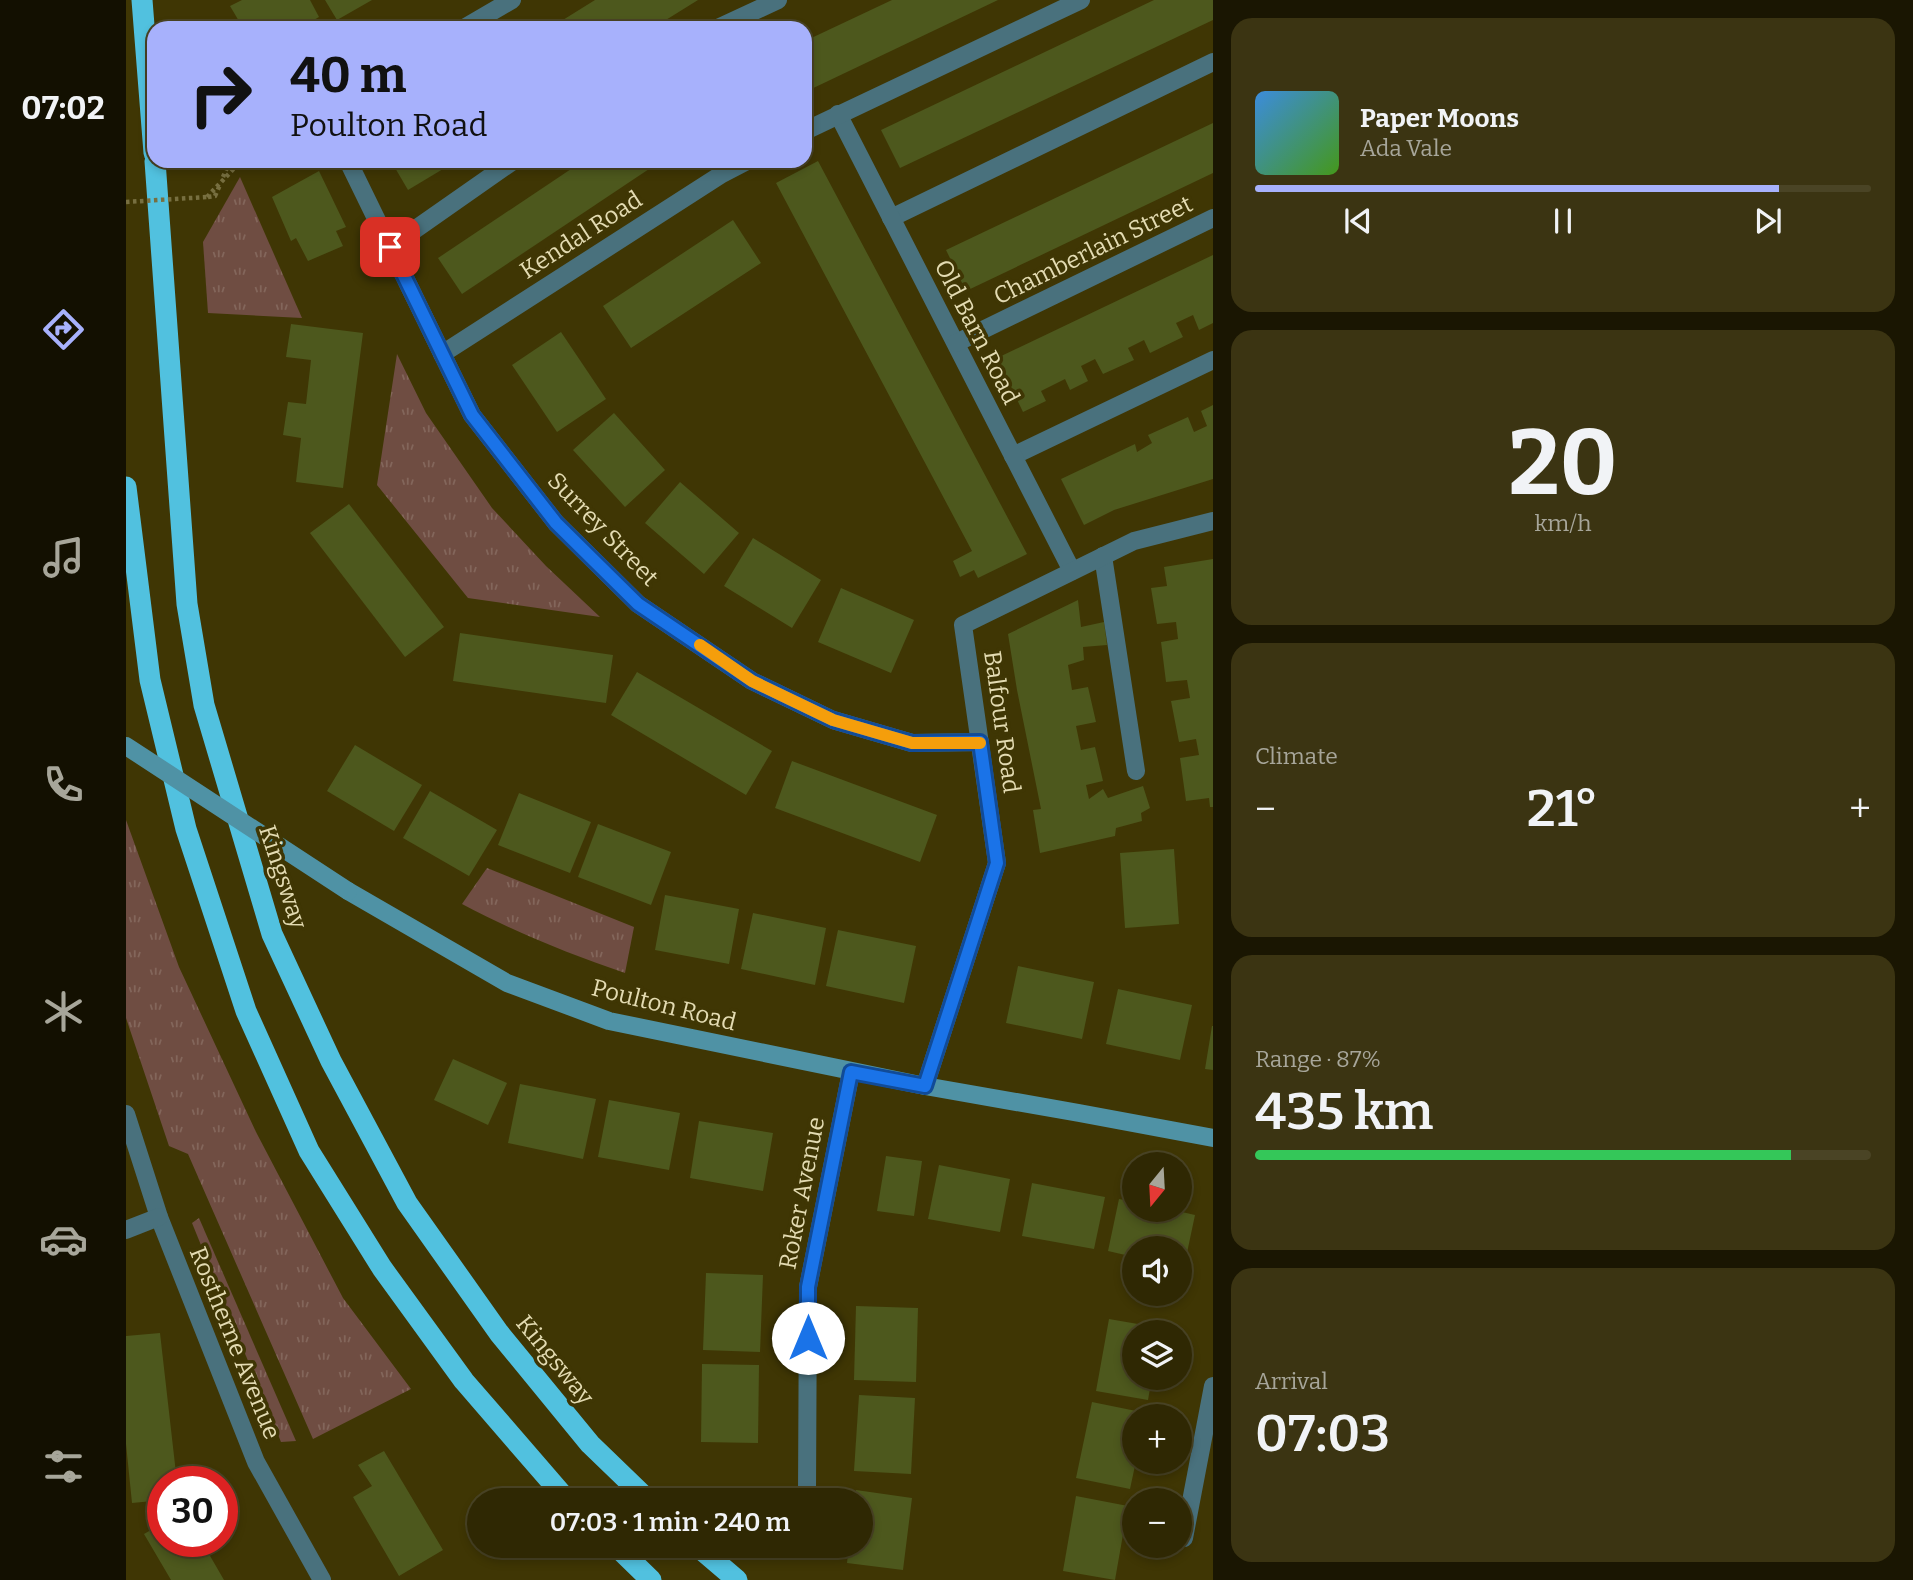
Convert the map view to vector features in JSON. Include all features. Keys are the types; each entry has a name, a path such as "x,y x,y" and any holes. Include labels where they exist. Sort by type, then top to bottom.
{"highway":[{"path":"142,0 147,64"},
{"name":"Kingsway","path":"156,168 187,604 204,705 272,934 331,1061 407,1203 499,1333 590,1444 636,1488"},
{"path":"126,488 150,680 186,830 246,1011 309,1151 382,1268 464,1381 557,1488"},
{"path":"628,1558 651,1580"},
{"path":"711,1558 737,1580"}],"main road":[{"name":"Poulton Road","path":"126,746 348,891 507,983 609,1021 851,1072 1213,1138"}],"street":[{"path":"476,21 511,0"},
{"path":"733,21 778,0"},
{"path":"812,127 1081,0"},
{"path":"891,218 1213,62"},
{"name":"Old Barn Road","path":"838,114 1072,571"},
{"name":"Surrey Street","path":"351,168 472,415 556,523 638,604 752,681 833,720 912,743 980,742"},
{"path":"390,247 503,168"},
{"name":"Kendal Road","path":"442,354 734,168"},
{"name":"Chamberlain Street","path":"956,344 1213,218"},
{"path":"1013,456 1213,359"},
{"name":"Balfour Road","path":"925,1086 997,863 963,625 1134,541 1213,521"},
{"path":"1103,556 1136,771"},
{"name":"Roker Avenue","path":"807,1488 808,1287 851,1072"},
{"name":"Rostherne Avenue","path":"126,1114 159,1217 256,1462 322,1580"},
{"path":"126,1230 159,1217"},
{"path":"1192,1496 1213,1386"}],"path":[{"path":"126,202 215,196 227,168"},
{"path":"207,197 234,168"}],"green space":[{"path":"240,177 302,318 208,313 203,242"},
{"path":"397,354 426,413 492,508 546,566 600,617 468,598 377,485"},
{"path":"126,820 179,967 256,1132 343,1298 411,1389 313,1439 188,1154 169,1146 126,1018"},
{"path":"487,868 634,927 625,973 542,942 462,904"},
{"path":"199,1218 296,1441 281,1442 192,1223"}],"building":[{"path":"242,0 310,0 319,17 312,21 239,21 230,6"},
{"path":"325,0 372,0 337,20"},
{"path":"595,0 698,0 664,21 561,21"},
{"path":"892,0 998,0 812,89 812,38"},
{"path":"1154,0 1213,0 1213,20 900,168 881,130"},
{"path":"1213,123 1213,173 966,291 946,250"},
{"path":"818,161 1027,554 978,578 974,570 960,577 953,561 972,551 776,183 805,168 812,168 812,164"},
{"path":"395,168 445,168 408,190"},
{"path":"573,168 651,168 462,294 438,258"},
{"path":"319,171 346,227 336,231 343,246 308,261 296,238 291,241 272,197"},
{"path":"733,220 761,263 631,348 603,306"},
{"path":"1213,255 1213,323 1199,330 1193,315 1176,323 1183,337 1150,353 1144,340 1128,348 1134,360 1103,374 1095,359 1081,366 1088,381 1070,390 1065,379 1041,391 1046,401 1023,412 997,358"},
{"path":"291,324 363,333 343,488 296,482 301,438 283,435 288,402 306,404 311,360 286,357"},
{"path":"561,332 606,399 557,432 512,365"},
{"path":"1213,405 1213,479 1114,510 1084,525 1061,479 1135,444 1137,452 1152,443 1148,435 1188,417 1194,432 1207,426 1201,411"},
{"path":"614,413 665,470 625,507 573,450"},
{"path":"680,482 739,533 704,574 645,523"},
{"path":"349,504 444,627 405,657 310,533"},
{"path":"753,538 821,580 792,628 724,586"},
{"path":"1213,559 1213,807 1210,807 1209,798 1186,801 1180,758 1199,755 1196,739 1179,742 1171,701 1190,698 1187,680 1166,682 1161,642 1178,639 1176,622 1157,624 1151,588 1167,586 1164,567"},
{"path":"841,588 914,620 891,673 818,642"},
{"path":"1078,600 1081,627 1104,622 1107,645 1083,647 1084,660 1068,665 1072,690 1088,687 1096,722 1076,726 1081,750 1095,747 1103,781 1086,785 1089,799 1103,789 1108,798 1143,786 1150,808 1141,813 1142,821 1116,828 1115,836 1040,853 1033,810 1041,809 1008,634"},
{"path":"460,633 613,655 606,703 453,681"},
{"path":"637,672 772,751 746,795 611,715"},
{"path":"355,745 422,785 394,831 327,791"},
{"path":"792,761 937,815 920,862 775,808"},
{"path":"430,791 497,830 469,876 403,838"},
{"path":"519,793 591,822 570,873 498,845"},
{"path":"598,824 671,852 651,905 578,877"},
{"path":"1174,849 1179,924 1125,928 1120,853"},
{"path":"665,895 739,909 729,964 655,950"},
{"path":"753,913 826,928 815,985 741,969"},
{"path":"838,930 916,946 904,1003 826,986"},
{"path":"1018,966 1094,982 1082,1039 1006,1023"},
{"path":"1118,989 1192,1005 1180,1060 1106,1044"},
{"path":"1213,1026 1213,1070 1205,1069"},
{"path":"453,1059 507,1083 488,1125 434,1100"},
{"path":"520,1084 596,1099 583,1159 508,1143"},
{"path":"609,1100 680,1113 669,1170 598,1157"},
{"path":"699,1121 773,1133 763,1191 690,1178"},
{"path":"886,1156 922,1161 914,1216 877,1211"},
{"path":"939,1165 1010,1179 1000,1232 928,1219"},
{"path":"1032,1183 1105,1197 1094,1249 1022,1236"},
{"path":"1119,1199 1122,1200 1122,1222 1192,1222 1192,1214 1195,1215 1191,1236 1122,1236 1122,1254 1108,1251"},
{"path":"706,1273 763,1275 760,1352 703,1350"},
{"path":"856,1306 918,1308 916,1382 854,1380"},
{"path":"1109,1319 1122,1321 1122,1390 1150,1390 1148,1400 1096,1391"},
{"path":"160,1333 175,1466 147,1466 147,1502 132,1503 126,1444 126,1336"},
{"path":"702,1364 759,1365 758,1443 701,1442"},
{"path":"859,1395 915,1398 911,1474 854,1471"},
{"path":"1092,1402 1122,1408 1122,1474 1133,1474 1130,1488 1076,1478"},
{"path":"384,1451 443,1550 399,1576 353,1497 372,1486 358,1465"},
{"path":"873,1492 912,1498 903,1570 847,1563 848,1558 873,1558"},
{"path":"1076,1496 1122,1505 1122,1540 1115,1580 1063,1571"},
{"path":"158,1557 211,1557 224,1580 171,1580"}],"slow traffic":[{"path":"700,645 752,681 833,720 912,743 980,743"}],"route":[{"path":"390,247 472,415 556,523 638,604 752,681 833,720 912,743 980,742 997,863 925,1086 851,1072 808,1287 808,1338"}]}
